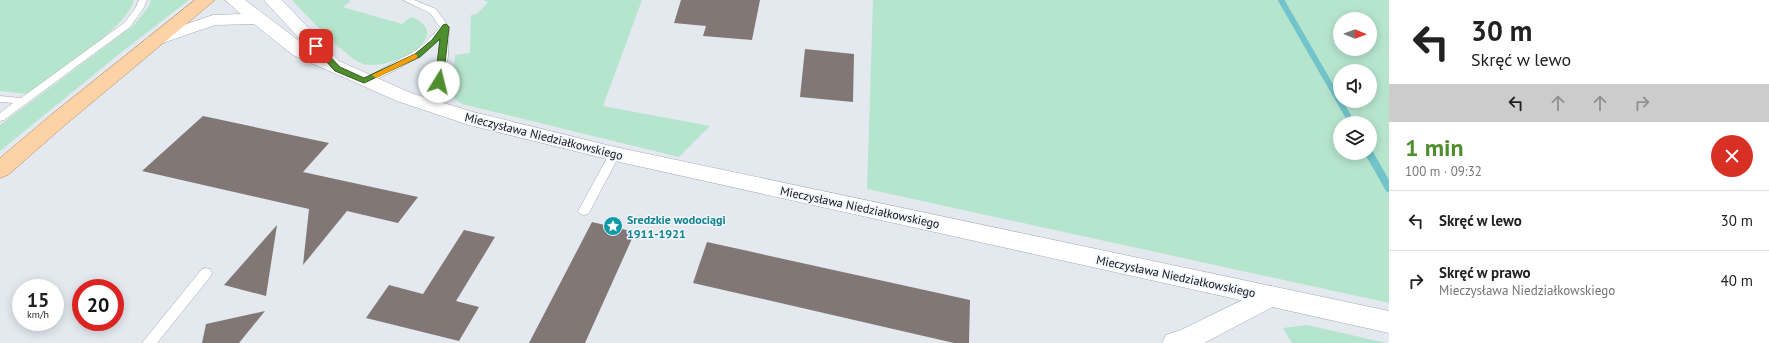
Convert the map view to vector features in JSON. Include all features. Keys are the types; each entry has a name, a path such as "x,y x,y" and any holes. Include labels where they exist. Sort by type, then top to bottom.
{"highway":[{"path":"0,170 58,120 206,0"}],"street":[{"name":"Mieczysława Niedziałkowskiego","path":"234,0 300,51 337,69 434,108 518,132 1389,322"},
{"name":"Mieczysława Niedziałkowskiego","path":"273,0 337,69"},
{"path":"154,42 213,20 259,19"},
{"path":"1175,343 1188,339 1270,296"}],"lane":[{"path":"0,118 127,25 139,9 143,0"},
{"path":"407,0 433,11 446,27 443,56 434,108"},
{"path":"364,81 418,55 434,42 446,27"},
{"path":"0,99 23,101"},
{"path":"584,211 615,154"},
{"path":"148,343 206,274"}],"green space":[{"path":"0,0 134,0 128,12 104,37 70,64 27,94 0,91"},
{"path":"151,0 189,0 118,55 0,151 0,125 134,25 149,6"},
{"path":"292,0 349,0 351,1 343,7 402,24 411,17 424,25 427,33 424,42 415,50 403,57 389,63 375,65 363,64 347,54 337,45"},
{"path":"483,0 642,0 603,106 710,126 679,157 462,104 452,97 455,55 470,53 471,15 477,14 488,2"},
{"path":"873,0 1389,0 1389,303 867,189"},
{"path":"1307,325 1387,343 1292,343 1283,328"}],"building":[{"path":"681,0 760,0 752,40 703,36 706,26 674,23"},
{"path":"805,49 854,54 853,102 800,97"},
{"path":"203,116 329,143 303,172 418,197 398,223 347,211 303,265 309,209 142,171"},
{"path":"592,222 635,232 585,343 529,343"},
{"path":"277,225 266,296 224,285"},
{"path":"464,230 495,237 456,301 479,307 459,341 366,318 389,285 423,294"},
{"path":"707,242 970,300 969,343 954,343 693,283"},
{"path":"265,311 239,343 202,343 206,324"}],"waterway":[{"path":"1281,0 1348,116"},
{"path":"1373,160 1389,188"}],"slow traffic":[{"path":"376,75 415,57"}],"place":[{"name":"Sredzkie wodociągi 1911-1921","path":"613,226"}],"route":[{"path":"316,46 337,69 364,81 418,55 434,42 446,27 439,82"}]}
